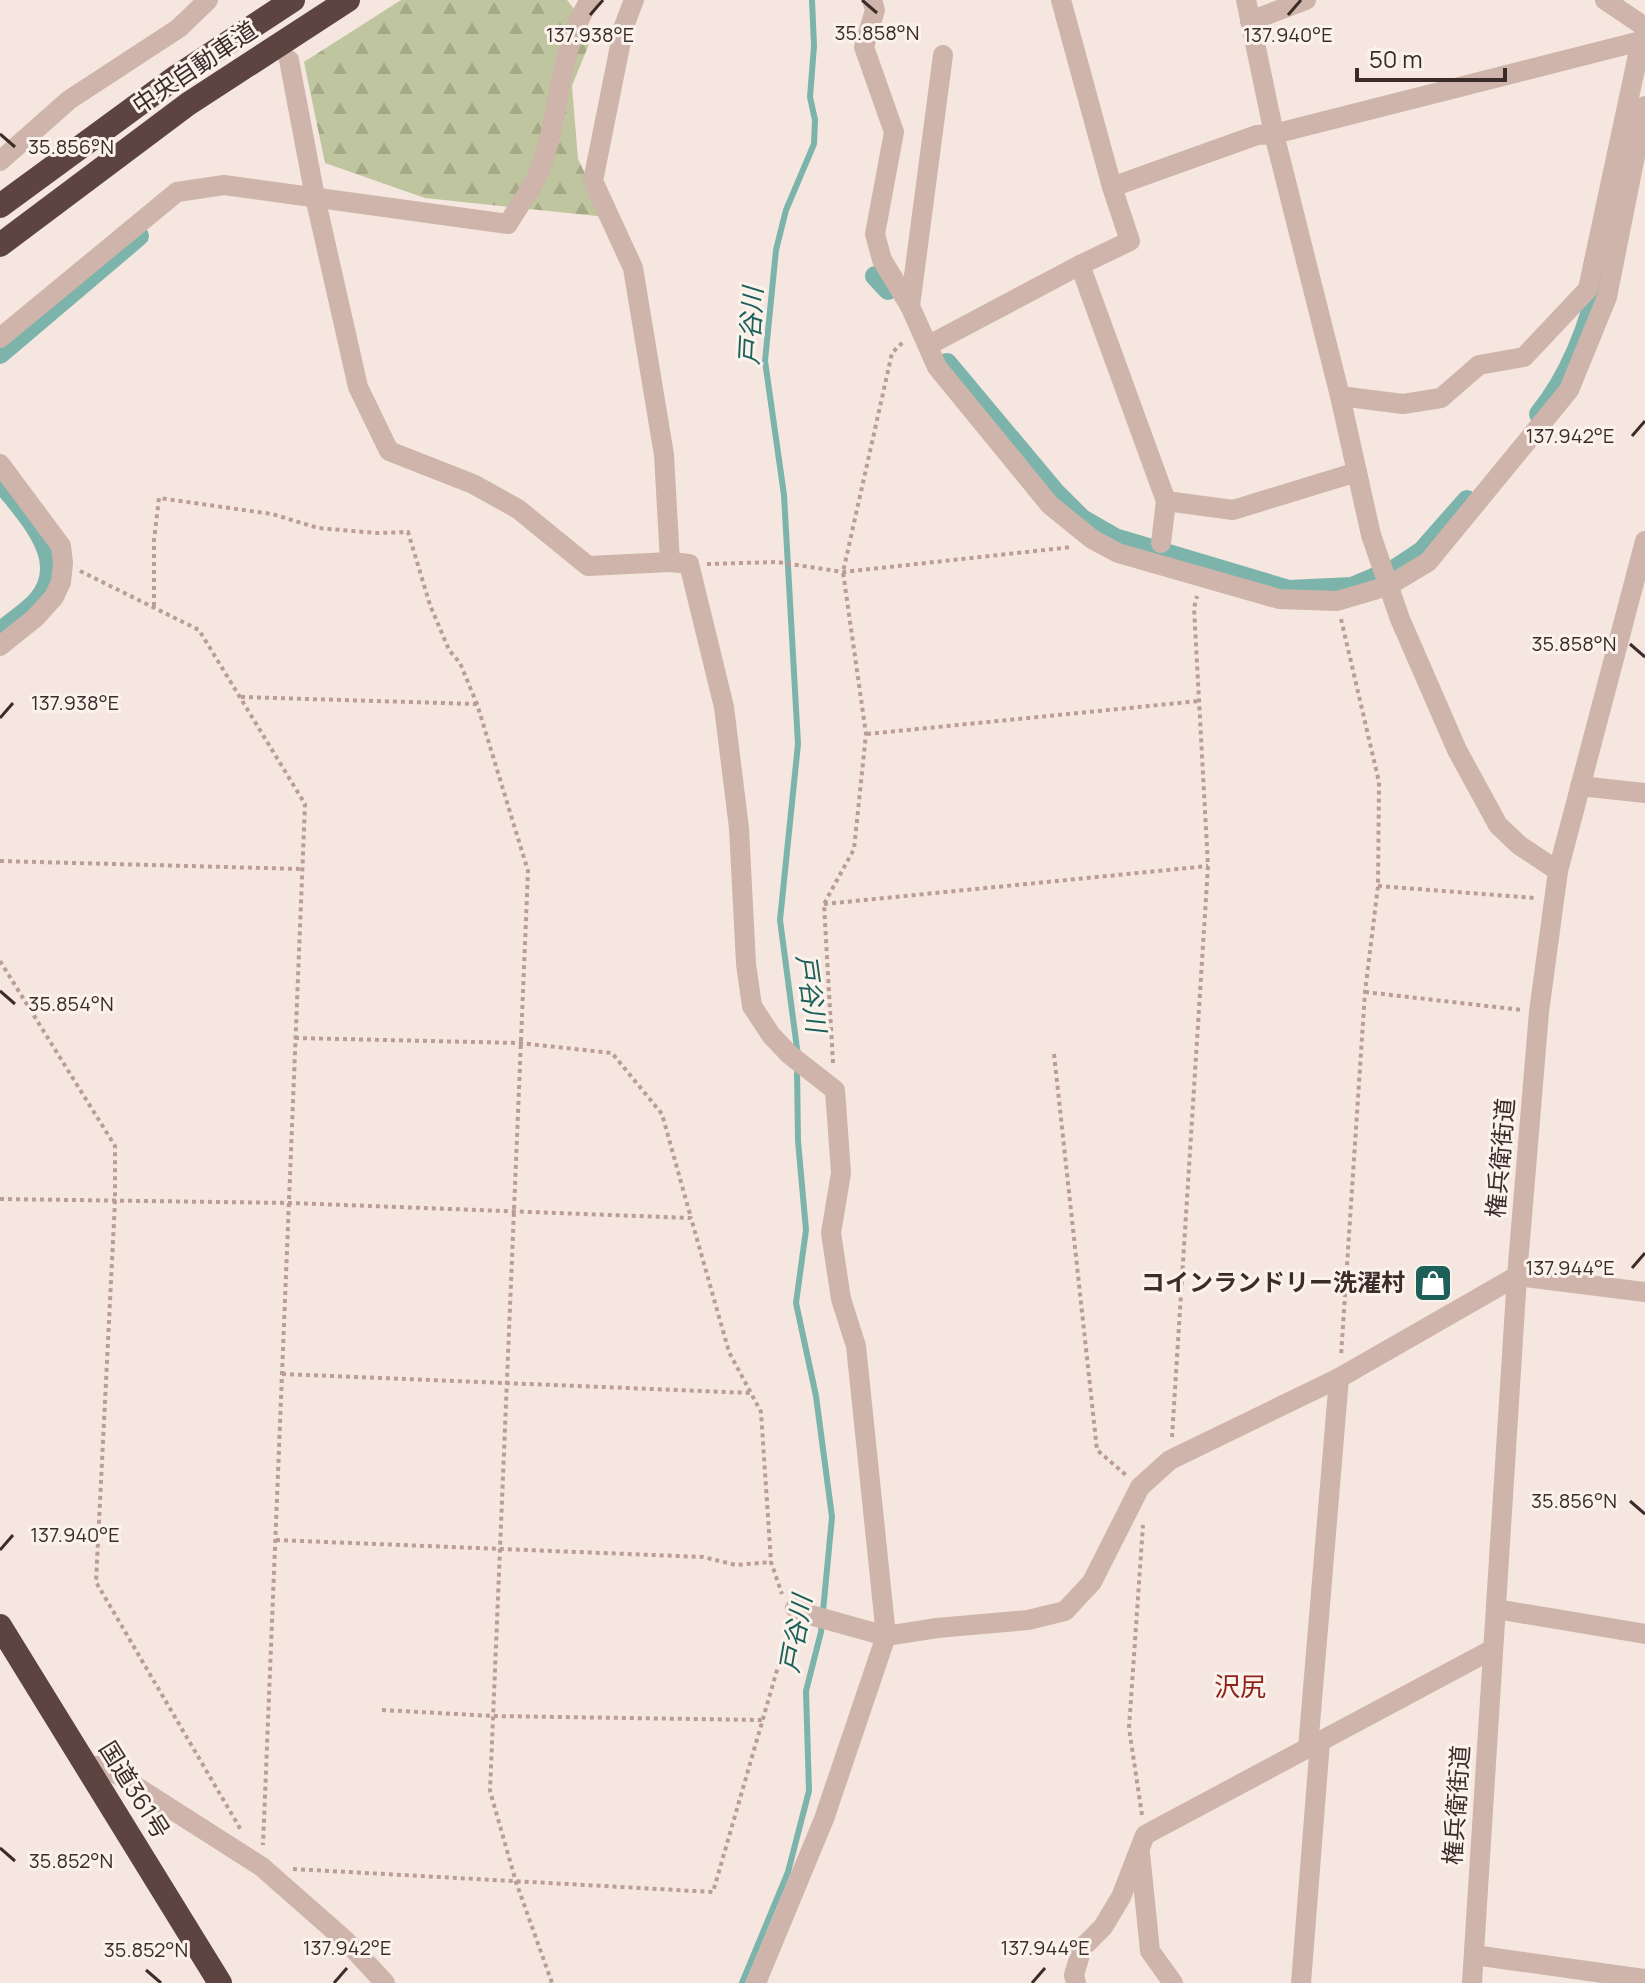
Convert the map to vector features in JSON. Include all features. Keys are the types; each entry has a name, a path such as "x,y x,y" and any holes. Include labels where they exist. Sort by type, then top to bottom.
{"highway":[{"name":"中央自動車道","path":"0,206 176,77 293,0"},
{"name":"中央自動車道","path":"0,245 188,104 348,0"},
{"name":"国道361号","path":"0,1626 220,1983"}],"street":[{"path":"0,161 69,100 179,28 208,0"},
{"path":"0,338 177,192 224,185 508,224 542,167 577,21 590,0"},
{"path":"634,0 624,26 593,181 633,268 680,563 724,707 739,828 746,964 752,1006 771,1035 797,1061 835,1090 841,1173 831,1233 841,1299 856,1346 886,1636 824,1819 756,1983"},
{"path":"872,0 875,10 864,47 894,132 875,234 882,260 910,306 937,367 1050,505 1092,539 1118,553 1279,599 1337,601 1388,586 1428,562 1569,390 1607,297 1645,106"},
{"path":"929,345 1130,241 1112,187 1061,0"},
{"path":"1306,0 1248,10 1274,134 1340,396 1371,535 1400,619 1457,750 1498,825 1519,845 1558,871"},
{"path":"1605,0 1644,36"},
{"path":"1112,187 1257,135 1274,134 1644,36"},
{"path":"1340,396 1403,404 1441,398 1479,365 1524,357 1588,289 1644,36"},
{"path":"910,306 943,55"},
{"path":"289,60 315,197 358,387 389,451 473,484 518,509 588,566 680,563"},
{"path":"1080,265 1166,501 1161,543"},
{"path":"0,464 61,546 63,563 61,582 54,597 35,618 0,646"},
{"path":"1166,501 1233,510 1357,472"},
{"name":"権兵衛街道","path":"1472,1983 1517,1276 1539,1012 1558,871 1645,541"},
{"path":"1580,786 1645,793"},
{"path":"804,1612 886,1636 1028,1620 1065,1611 1092,1582 1140,1487 1170,1460 1339,1378 1517,1276 1645,1292"},
{"path":"1301,1983 1339,1378"},
{"path":"1496,1609 1645,1634"},
{"path":"1076,1983 1074,1975 1082,1948 1103,1927 1121,1897 1142,1842 1493,1649"},
{"path":"86,1766 104,1766 262,1867 346,1941 385,1983"},
{"path":"1142,1842 1150,1951 1173,1983"},
{"path":"1474,1955 1645,1979"}],"path":[{"path":"835,1090 824,904 854,849 866,734 843,572 892,353 906,339 910,306"},
{"path":"154,606 154,540 159,498 272,514 318,528 376,533 408,532 430,605 477,704 528,871 490,1791 516,1882 552,1983"},
{"path":"680,563 777,562 843,572 1080,548"},
{"path":"63,563 199,630 305,804 262,1867"},
{"path":"1170,1460 1208,866 1194,608 1202,578"},
{"path":"1337,601 1379,782 1378,886 1365,992 1339,1378"},
{"path":"241,697 477,704"},
{"path":"866,734 1199,701"},
{"path":"0,861 302,869"},
{"path":"824,904 1208,866"},
{"path":"1378,886 1554,899"},
{"path":"0,961 115,1146 96,1582 262,1867"},
{"path":"1365,992 1539,1012"},
{"path":"262,1867 713,1892 762,1720 804,1612 780,1591 771,1562 761,1412 729,1352 662,1114 612,1053 519,1043 295,1038"},
{"path":"1054,1054 1097,1450 1140,1487"},
{"path":"0,1199 290,1203 691,1218"},
{"path":"282,1374 751,1393"},
{"path":"1142,1842 1129,1728 1144,1520"},
{"path":"276,1540 703,1557 736,1565 771,1562"},
{"path":"382,1710 493,1716 762,1720"}],"green space":[{"path":"401,0 567,0 593,34 572,86 578,159 606,217 425,198 325,163 304,62"}],"waterway":[{"name":"戸谷川","path":"798,1056 780,920 798,744 784,495 765,361 776,250 786,210 814,144 815,120 810,97 814,46 812,0"},
{"path":"0,354 139,236"},
{"path":"1539,414 1571,364 1602,269"},
{"path":"875,276 888,290"},
{"path":"947,363 1055,492 1082,519 1115,538 1289,590 1352,587 1395,569 1422,551 1467,500"},
{"path":"0,481 41,537 48,553 50,569 47,584 38,600 0,632"},
{"name":"戸谷川","path":"742,1983 788,1872 809,1791 806,1691 821,1632 832,1517 816,1396 796,1303 806,1230 798,1141 797,1067"}],"place":[{"name":"コインランドリー洗濯村","path":"1433,1283"}],"district":[{"name":"沢尻","path":"1240,1687"}]}
